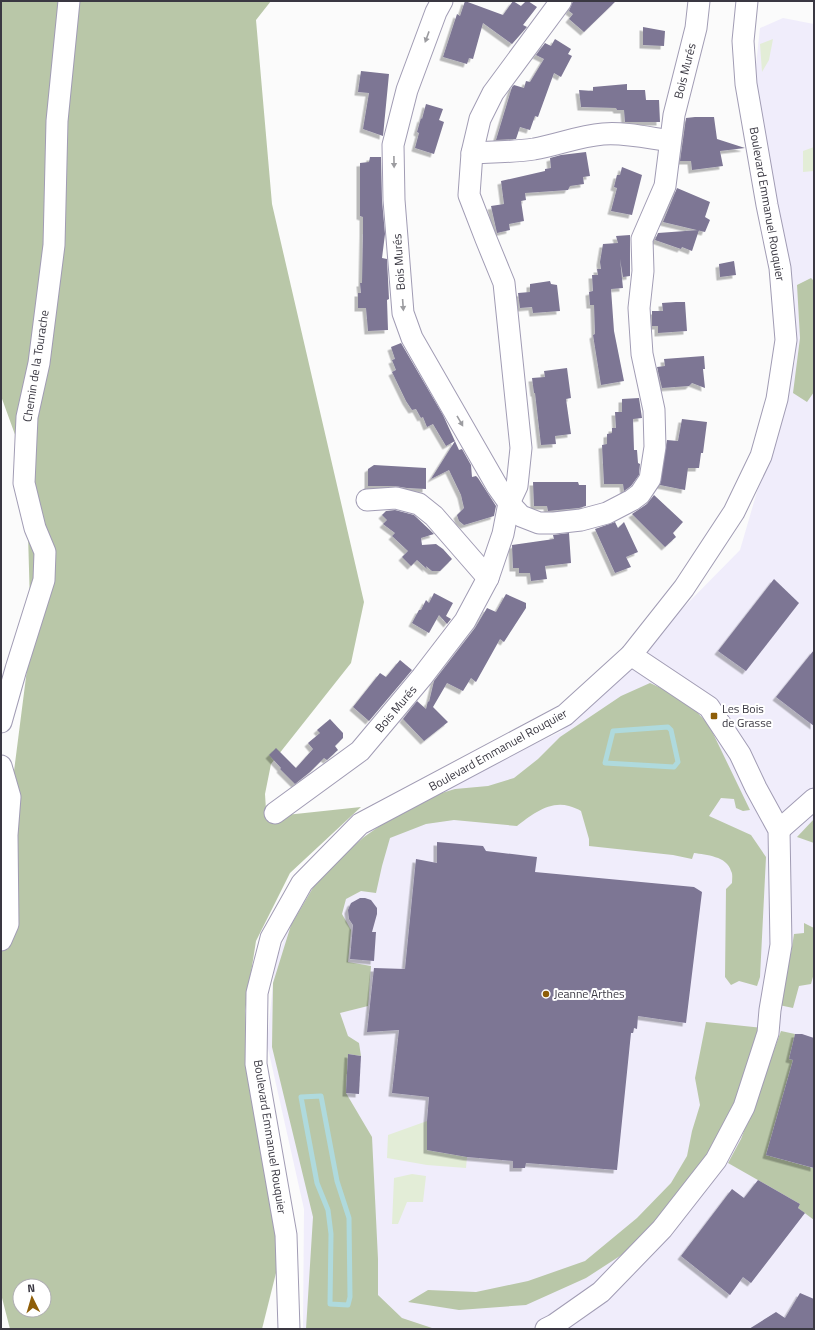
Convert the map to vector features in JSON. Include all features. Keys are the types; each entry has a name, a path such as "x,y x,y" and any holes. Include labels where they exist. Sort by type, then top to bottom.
{"street":[{"name":"Chemin de la Tourache","path":"1,722 44,580 45,552 35,528 24,483 27,417 39,363 50,266 54,245 57,121 69,1"},
{"name":"Bois Murés","path":"442,1 436,12 407,90 393,146 394,200 403,312 412,338 497,486 509,503 521,516 539,523 581,520 607,513 632,500 640,494 650,480 655,447 654,410 642,354 639,308 643,271 642,239 665,186 674,115 696,28 699,1"},
{"name":"Bois Murés","path":"275,813 360,751 422,677 465,621 488,578 503,534 509,503 517,486 521,448 504,283 469,195 472,153 480,119 493,94 562,1"},
{"name":"Boulevard Emmanuel Rouquier","path":"289,1329 286,1235 256,1064 257,993 271,938 302,883 360,824 565,715 631,655 684,588 734,512 761,456 777,399 786,340 780,268 767,205 746,84 743,41 747,1"},
{"path":"472,153 533,149 587,136 605,134 622,134 670,141"},
{"path":"367,500 396,498 419,504 434,516 488,578"},
{"path":"546,1329 601,1292 662,1229 716,1160 744,1107 768,1033 770,1010 781,945 779,830 756,788 740,754 709,707 631,655"},
{"path":"1,766 10,797 7,835 8,924 1,940"},
{"path":"779,830 814,799"}],"shaded area":[{"path":"783,18 814,24 814,1329 303,1329 304,1209 267,1044 275,962 301,898 332,861 402,808 562,731 740,550 795,361 792,291 754,83 760,28"}],"green space":[{"path":"1,1 271,1 256,20 272,204 364,602 351,663 271,764 265,794 266,810 286,815 361,807 290,873 256,941 245,1011 248,1073 276,1223 279,1261 262,1329 10,1329 1,1294 1,950 13,779 31,638 26,465 1,396"},
{"path":"773,39 769,60 762,72 760,44"},
{"path":"814,147 814,171 803,172 803,151"},
{"path":"811,278 814,281 814,392 807,402 793,393 800,338 797,285"},
{"path":"650,683 685,699 709,725 750,810 743,811 736,808 734,799 721,798 709,816 751,835 766,857 760,977 757,986 739,981 731,985 725,977 726,889 732,883 732,872 729,866 721,859 694,853 692,859 673,855 589,846 589,839 581,811 562,805 555,805 541,810 528,817 517,826 454,820 426,824 390,838 376,893 361,891 346,899 342,914 351,930 348,962 371,966 368,1006 340,1013 348,1036 359,1043 361,1056 348,1054 346,1093 372,1137 378,1259 378,1295 402,1318 435,1329 306,1329 313,1217 272,1047 273,983 291,925 321,874 364,837 415,801 455,789 488,786 514,778 538,759 560,737 621,696"},
{"path":"814,819 814,843 797,837"},
{"path":"804,923 814,928 814,973 811,984 799,986 793,1008 779,1005 782,956 791,953 794,934 804,933"},
{"path":"706,1022 763,1028 738,1103 703,1166 640,1243 586,1278 526,1305 459,1310 408,1302 428,1290 476,1292 528,1281 585,1261 637,1218 671,1183 687,1156 692,1131 700,1105 695,1078"},
{"path":"781,1031 795,1034 789,1059 793,1060 766,1155 813,1168 814,1167 814,1220 798,1208 800,1204 728,1163 741,1139"},
{"path":"427,1121 427,1150 467,1157 466,1168 427,1165 387,1158 388,1135"},
{"path":"412,1174 426,1176 423,1202 407,1202 398,1224 392,1224 394,1178"}],"building":[{"path":"465,1 503,15 513,1 521,6 528,1 537,7 523,25 527,27 512,44 483,23 473,59 469,58 467,64 443,57 457,14 460,16"},
{"path":"573,1 616,1 584,32 569,19 573,14 569,11"},
{"path":"643,27 665,31 664,46 643,45"},
{"path":"555,39 571,49 568,54 572,56 561,77 554,73 538,117 535,116 530,130 520,127 516,139 496,140 512,87 514,85 524,88 526,81 530,82 544,59 536,55 545,43 551,46"},
{"path":"361,71 389,74 383,136 363,129 369,93 358,92"},
{"path":"627,84 627,90 645,90 646,100 659,100 660,122 625,122 624,110 617,110 616,108 581,107 579,90 593,91 593,87"},
{"path":"426,104 443,109 439,120 444,122 434,154 415,148 419,133 417,132"},
{"path":"714,117 717,139 745,148 720,151 723,166 692,170 691,161 680,161 686,118"},
{"path":"586,152 590,176 583,177 584,184 570,186 568,190 525,193 526,200 521,201 524,221 509,224 510,230 497,233 491,206 504,204 501,181 545,171 545,169 551,168 550,158"},
{"path":"370,157 381,157 382,200 385,234 382,258 387,259 389,299 387,300 388,330 368,331 366,308 358,308 358,293 361,293 360,283 362,283 363,233 363,217 360,216 360,163 369,162"},
{"path":"622,167 642,175 632,215 611,211 617,188 614,187 617,175 620,175"},
{"path":"677,188 710,202 705,217 710,220 705,232 663,222"},
{"path":"699,230 692,251 682,247 681,249 655,240 658,233"},
{"path":"630,235 630,276 623,277 620,259 623,288 611,289 614,331 624,381 601,385 593,335 595,334 594,305 590,305 589,292 593,291 592,275 598,275 597,269 601,269 600,262 603,244 618,243 616,236"},
{"path":"734,261 736,275 720,277 719,264"},
{"path":"550,281 551,284 557,285 560,311 533,313 532,307 520,308 518,293 530,292 530,284"},
{"path":"685,302 687,331 658,333 658,326 652,326 652,311 663,311 662,303"},
{"path":"401,343 443,415 455,441 446,446 433,424 427,427 423,417 421,418 416,409 412,410 392,372 396,370 392,360 395,359 391,347"},
{"path":"704,356 705,369 703,369 705,388 692,383 689,386 662,388 657,367 665,366 664,359"},
{"path":"567,368 571,398 566,399 571,434 555,436 556,444 541,445 532,378 545,377 544,371"},
{"path":"639,398 642,418 633,419 634,450 637,450 638,463 640,464 639,475 631,486 624,491 623,484 604,484 602,445 607,444 607,434 612,433 612,428 616,428 615,412 622,412 622,399"},
{"path":"682,419 707,422 703,453 701,453 699,468 688,468 685,490 660,485 667,440 678,441"},
{"path":"455,441 459,450 462,449 471,465 472,477 476,476 478,478 496,506 494,516 464,525 459,521 457,515 464,508 461,495 449,470 431,479"},
{"path":"374,465 426,468 426,489 395,486 368,486 368,469"},
{"path":"533,482 578,482 579,485 586,485 586,506 548,511 547,506 534,506"},
{"path":"654,495 683,522 673,533 676,537 665,547 632,514 647,504"},
{"path":"395,510 414,515 434,534 421,538 422,545 436,544 452,559 440,571 432,571 426,566 427,569 417,560 411,566 402,557 408,551 392,536 395,533 383,524 387,520 382,515 386,511"},
{"path":"615,522 618,528 624,522 638,552 626,557 631,567 615,573 595,529"},
{"path":"569,533 571,563 545,566 547,579 531,581 530,573 519,573 519,568 513,568 512,545 554,539 553,535"},
{"path":"774,579 799,603 746,671 718,651"},
{"path":"434,593 453,603 446,616 451,619 447,624 439,615 429,633 412,623 426,600 429,603"},
{"path":"506,594 526,603 526,608 504,642 500,639 476,682 471,678 463,691 447,683 433,707 448,722 424,741 403,719 417,701 426,709 434,681 475,628 487,608 496,612"},
{"path":"814,650 814,726 776,697"},
{"path":"400,660 412,670 369,721 353,707 380,673 386,677"},
{"path":"330,719 343,733 343,738 335,746 338,750 327,760 324,758 295,784 269,755 276,748 296,768 313,749 308,743 320,733 317,730"},
{"name":"Jeanne Arthes","path":"437,842 483,846 486,851 537,857 535,872 694,887 702,892 686,1023 638,1016 637,1029 634,1028 633,1033 631,1033 617,1170 526,1163 525,1168 513,1168 513,1161 467,1157 427,1150 429,1097 392,1093 399,1030 367,1032 374,968 405,969 416,859 437,863"},
{"path":"360,898 371,900 377,908 377,914 372,932 376,932 374,961 350,959 353,925 349,919 348,910 351,903"},
{"path":"795,1034 802,1034 814,1038 814,1168 766,1155 793,1060 789,1059"},
{"path":"348,1054 361,1056 359,1094 346,1093"},
{"path":"758,1180 800,1204 798,1208 805,1213 751,1283 743,1277 730,1295 681,1256 732,1189 744,1198"},
{"path":"800,1293 814,1299 814,1329 749,1329 776,1312 785,1318"}],"waterway":[{"path":"668,727 671,730 678,762 674,767 605,763 613,731 668,727"},
{"path":"321,1096 337,1181 349,1218 350,1297 348,1305 330,1304 331,1234 328,1210 317,1183 301,1097 321,1096"}],"place":[{"name":"Les Bois de Grasse","path":"714,716"},
{"name":"Jeanne Arthes","path":"546,994"}]}
